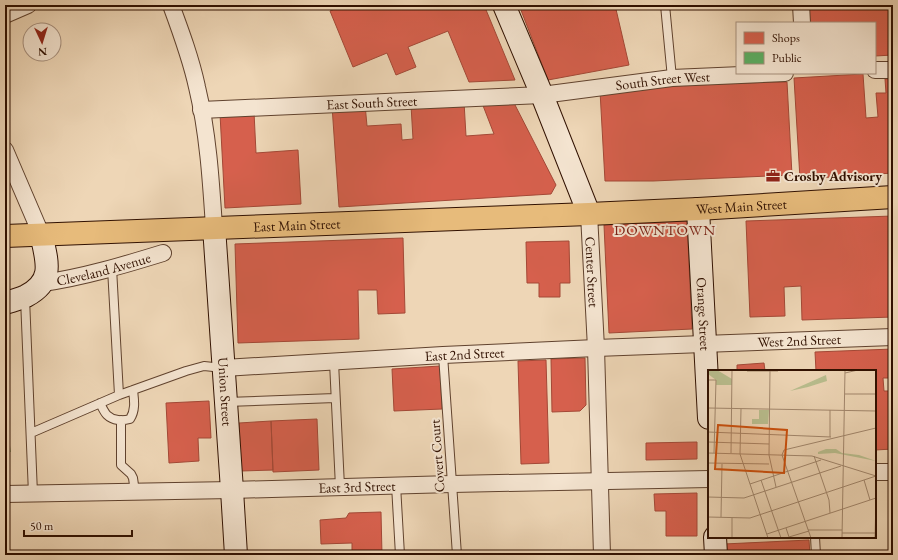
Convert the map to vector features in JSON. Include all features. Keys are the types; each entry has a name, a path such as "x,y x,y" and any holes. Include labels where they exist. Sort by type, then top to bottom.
{"main road":[{"name":"Center Street","path":"504,5 542,95 589,214"},
{"name":"West Main Street","path":"589,214 893,198"},
{"name":"Orange Street","path":"698,209 708,400"},
{"name":"East Main Street","path":"5,236 589,214"},
{"name":"Union Street","path":"214,227 236,555"},
{"name":"Cleveland Avenue","path":"15,300 36,290 43,283 47,270 41,234"},
{"path":"715,538 716,555"}],"street":[{"path":"5,15 28,5"},
{"path":"171,5 190,59 198,89 207,140 214,227"},
{"path":"801,5 802,22"},
{"path":"876,70 893,70"},
{"name":"South Street West","path":"542,95 672,78 762,74"},
{"name":"East South Street","path":"201,110 542,95"},
{"path":"5,150 41,234"},
{"name":"Center Street","path":"589,214 596,348 602,555"},
{"name":"Cleveland Avenue","path":"43,283 65,280 163,253"},
{"name":"West 2nd Street","path":"705,345 893,337"},
{"name":"East 2nd Street","path":"224,368 444,355 705,345"},
{"path":"876,472 893,472"},
{"name":"East 3rd Street","path":"5,494 232,490 600,480 708,479"}],"lane":[{"path":"665,5 672,78"},
{"path":"5,236 5,260"},
{"path":"112,268 119,395"},
{"path":"15,300 31,433 33,494"},
{"name":"Covert Court","path":"444,355 457,555"},
{"path":"334,362 340,487"},
{"path":"31,433 119,395 186,371 204,366 224,368"},
{"path":"100,403 107,415 121,420 130,419 133,415 134,407 133,390"},
{"path":"226,402 335,398"},
{"path":"121,420 121,465 131,474 135,492"},
{"path":"396,485 400,555"},
{"path":"815,538 816,555"}],"building: Shops":[{"path":"344,5 484,5 515,80 469,82 448,31 408,47 416,67 396,75 387,53 353,67 330,11"},
{"path":"519,5 615,5 629,65 548,80"},
{"path":"808,5 893,5 893,55 876,56 876,22 809,22"},
{"path":"863,74 866,118 878,117 876,93 886,93 885,79 893,79 893,173 800,179 794,78"},
{"path":"787,82 792,175 653,181 605,181 600,91 643,87"},
{"path":"464,102 466,136 494,134 482,103 514,103 556,185 551,194 339,207 332,106 365,104 367,126 401,124 402,140 413,139 411,105"},
{"path":"254,112 256,153 298,150 301,204 225,208 220,114"},
{"path":"893,216 893,317 802,320 801,286 784,287 785,316 750,317 746,221"},
{"path":"687,221 692,329 609,333 604,225"},
{"path":"403,238 405,313 378,314 377,290 358,290 359,339 238,343 235,244"},
{"path":"569,241 570,283 560,283 560,297 539,297 539,283 527,283 526,242"},
{"path":"893,349 893,378 883,378 884,391 893,391 893,449 876,450 876,370 816,370 815,352"},
{"path":"585,358 586,405 580,411 552,412 551,359"},
{"path":"546,360 549,463 521,464 518,361"},
{"path":"764,363 765,370 737,370 737,365"},
{"path":"440,366 442,409 394,411 392,369"},
{"path":"209,401 211,438 198,438 199,461 169,463 166,403"},
{"path":"317,419 319,470 273,472 271,421"},
{"path":"271,421 273,470 241,471 239,423"},
{"path":"697,442 697,459 646,460 646,443"},
{"path":"697,493 697,536 666,536 666,511 655,511 654,494"},
{"path":"381,512 382,555 352,555 352,543 321,544 320,520 346,518 349,513"},
{"path":"809,540 810,555 725,555 724,544"}],"building: Public":[{"path":"5,391 10,452 5,452"}],"place":[{"name":"Crosby Advisory","path":"773,176"}],"district":[{"name":"DOWNTOWN","path":"665,229"}]}
